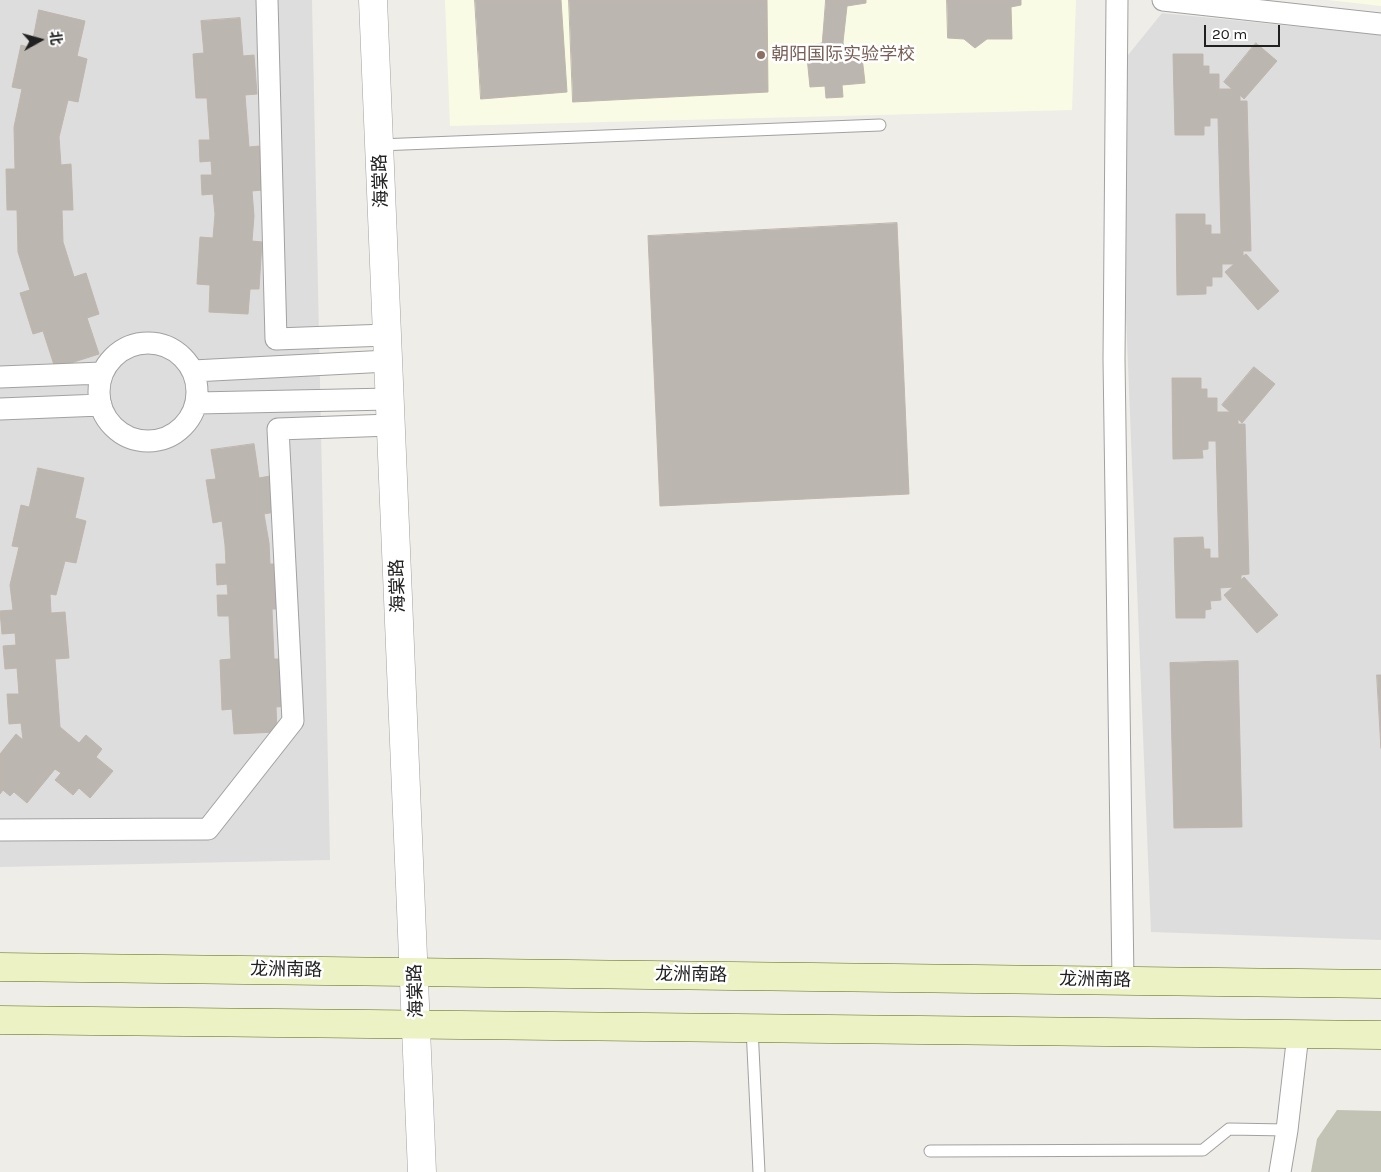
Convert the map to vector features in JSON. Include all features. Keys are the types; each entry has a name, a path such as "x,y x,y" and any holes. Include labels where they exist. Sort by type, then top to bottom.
{"main road":[{"name":"龙洲南路","path":"0,967 1381,984"},
{"path":"0,1020 1381,1035"}],"street":[{"path":"0,830 208,829 293,722 278,429 267,0"},
{"name":"海棠路","path":"373,0 422,1172"},
{"path":"1117,0 1114,359 1123,980"},
{"path":"1162,0 1381,24"},
{"path":"276,339 388,348"},
{"path":"155,342 171,347 184,357 193,371 198,387 196,403 190,418 180,430 166,438 149,441 133,439 119,432 108,420 101,406 99,389 102,373 111,359 124,348 139,343 155,342"},
{"path":"193,371 276,367 388,348"},
{"path":"0,377 102,373"},
{"path":"196,403 277,401 390,412"},
{"path":"0,409 101,406"},
{"path":"278,429 390,412"},
{"path":"1280,1172 1287,1130 1298,1034"}],"lane":[{"path":"379,144 880,125"},
{"path":"752,1028 759,1172"},
{"path":"930,1151 1203,1150 1229,1129 1287,1130"}],"shaded area":[{"path":"0,0 312,0 330,860 0,867"},
{"name":"朝阳国际实验学校","path":"445,0 1076,0 1072,110 450,126"},
{"path":"1328,0 1381,0 1381,6"},
{"path":"1162,13 1381,35 1381,940 1151,932 1116,70"},
{"path":"1337,1110 1381,1111 1381,1172 1311,1172 1317,1139"}],"building":[{"path":"475,0 561,0 567,92 481,99"},
{"path":"569,0 767,0 768,92 573,102"},
{"path":"826,0 866,0 866,3 847,6 843,42 845,59 862,57 865,83 842,85 843,97 826,98 825,86 810,87 807,57 813,56 812,45 822,43"},
{"path":"947,0 1021,0 1021,5 1011,7 1012,39 987,39 975,48 964,39 948,38"},
{"path":"39,10 85,21 77,56 87,59 78,102 68,100 59,137 61,165 71,164 73,210 62,210 63,242 74,277 86,273 99,314 87,318 99,354 55,368 43,331 33,334 20,293 30,290 18,252 17,210 7,210 6,169 15,169 14,127 22,89 12,87 21,45 31,48"},
{"path":"240,18 243,56 254,55 257,94 245,95 249,147 259,146 262,190 252,191 254,216 252,241 262,242 259,289 250,289 248,314 209,312 210,285 197,284 200,237 213,238 215,214 213,194 202,195 201,175 212,175 211,161 200,162 199,140 210,140 207,98 196,98 193,54 204,53 201,21"},
{"path":"1256,43 1277,61 1244,99 1240,95 1240,101 1247,101 1251,251 1243,251 1243,256 1246,254 1279,291 1258,310 1225,272 1234,264 1222,264 1222,277 1212,277 1212,286 1206,286 1206,294 1177,295 1176,214 1205,214 1205,225 1211,225 1211,234 1221,234 1218,118 1210,118 1210,126 1204,126 1204,135 1175,135 1173,54 1203,54 1203,66 1209,66 1209,74 1219,74 1219,89 1232,89 1224,82"},
{"path":"897,223 909,494 660,506 648,236"},
{"path":"1254,367 1275,384 1242,423 1238,419 1238,424 1245,424 1249,574 1241,575 1241,580 1244,577 1278,615 1257,633 1224,595 1233,587 1220,588 1221,600 1210,601 1211,609 1205,610 1205,618 1176,618 1174,538 1203,537 1204,549 1210,549 1210,558 1219,558 1216,441 1208,441 1208,449 1202,450 1203,458 1173,459 1172,378 1201,378 1201,389 1207,389 1207,398 1217,398 1217,412 1230,412 1222,405"},
{"path":"254,444 259,478 270,476 275,512 264,514 269,543 270,564 281,564 283,609 272,609 274,659 286,659 288,706 276,707 277,732 234,734 232,709 222,710 220,660 231,659 229,616 218,616 217,595 228,595 227,584 217,585 216,564 226,564 225,545 222,521 213,523 206,480 216,479 211,450"},
{"path":"38,468 84,478 75,518 86,521 76,563 65,561 56,595 50,594 51,613 65,612 69,658 55,659 60,727 79,743 86,735 102,749 96,757 113,771 90,798 79,788 73,795 55,780 61,773 55,769 27,803 14,792 10,796 3,790 0,794 0,754 16,734 23,740 21,723 9,724 7,694 19,694 17,668 5,669 3,646 16,645 15,633 2,634 0,611 13,610 10,585 19,547 12,546 21,505 29,507"},
{"path":"1238,661 1242,827 1174,828 1170,663"},
{"path":"1377,675 1381,675 1381,748"}],"place":[{"name":"朝阳国际实验学校","path":"761,55"}]}
